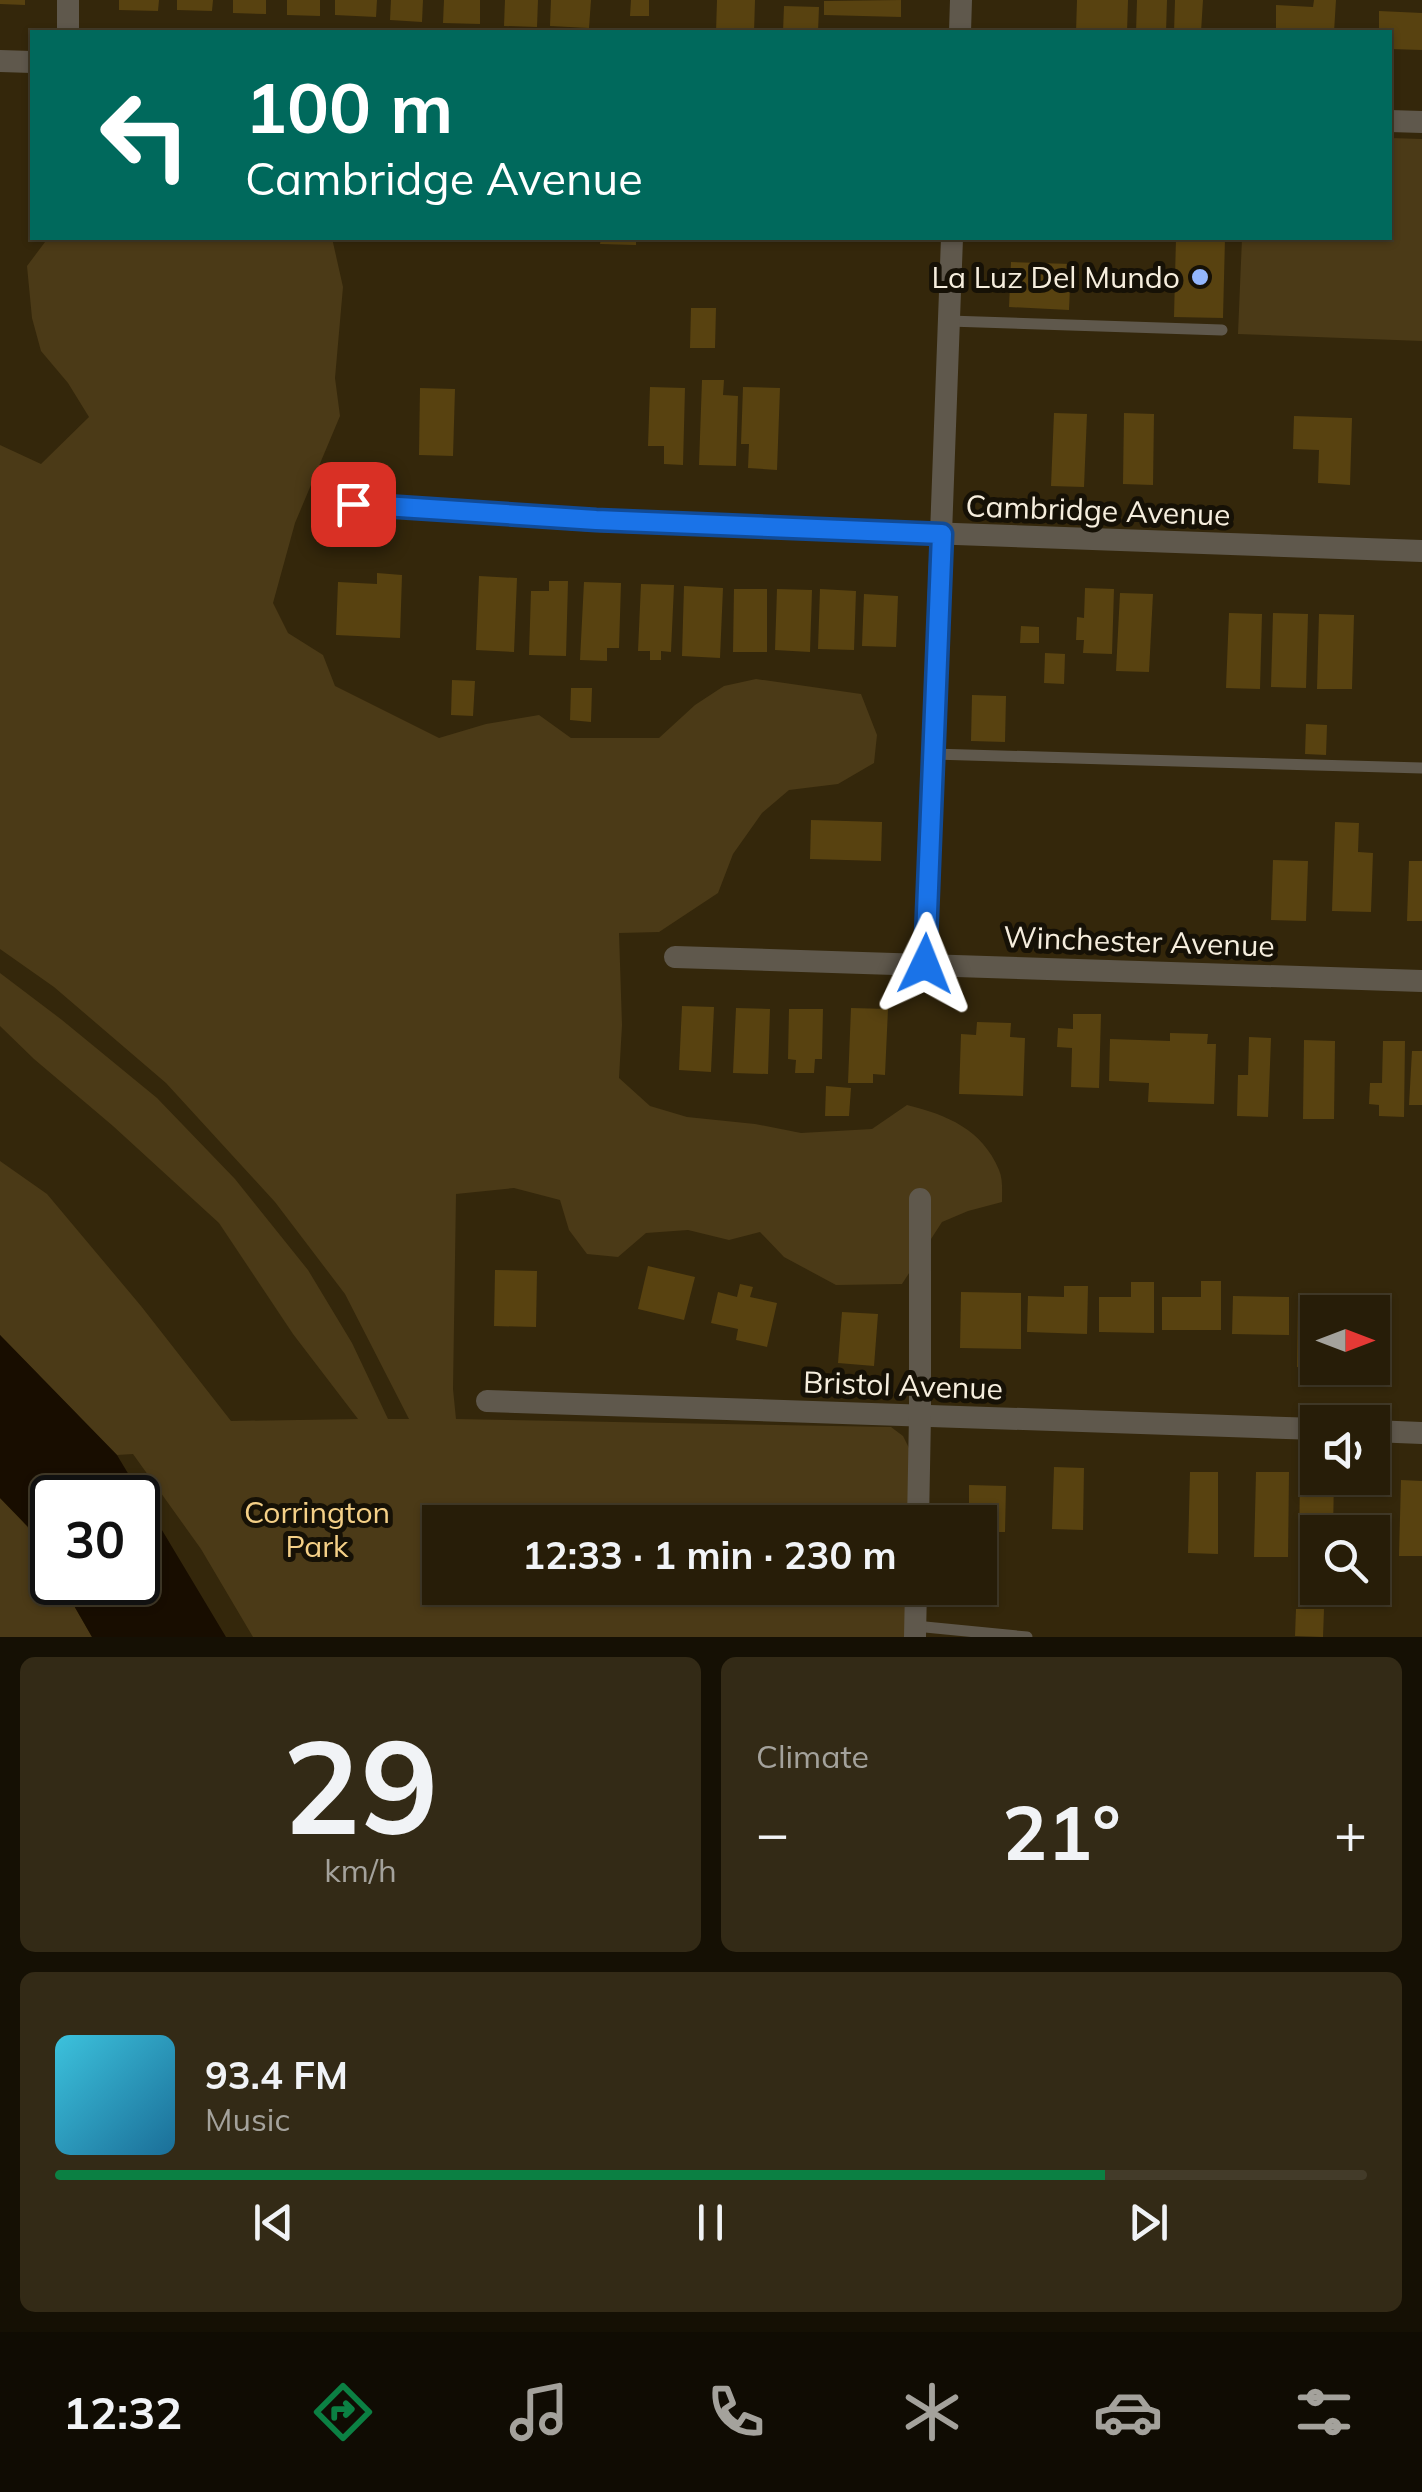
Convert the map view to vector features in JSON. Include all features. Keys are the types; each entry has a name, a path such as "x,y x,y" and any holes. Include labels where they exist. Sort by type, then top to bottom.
{"street":[{"path":"68,0 68,30"},
{"path":"960,30 961,0"},
{"path":"0,61 30,62"},
{"path":"1392,120 1422,122"},
{"path":"925,964 952,240"},
{"name":"Cambridge Avenue","path":"353,504 596,520 1422,551"},
{"name":"Winchester Avenue","path":"675,957 1422,982"},
{"path":"918,1505 920,1199"},
{"name":"Bristol Avenue","path":"487,1401 1300,1429"},
{"path":"1390,1432 1422,1433"},
{"path":"915,1631 916,1605"}],"lane":[{"path":"949,321 1222,330"},
{"path":"933,754 1422,768"},
{"path":"915,1631 1026,1637"}],"green space":[{"path":"1392,138 1422,139 1422,341 1238,334 1242,240 1392,240"},
{"name":"Corrington Park","path":"46,240 332,240 343,287 335,378 340,416 295,523 273,603 288,633 323,655 335,686 439,738 486,724 539,715 571,738 659,738 695,705 724,686 756,679 861,694 877,735 874,763 838,784 789,790 762,813 733,854 718,893 659,932 619,933 619,1078 650,1106 687,1117 801,1133 872,1129 907,1105 922,1109 962,1126 983,1144 1000,1174 1002,1202 942,1222 902,1284 836,1285 784,1257 760,1232 729,1240 688,1230 646,1233 618,1257 587,1254 569,1230 560,1200 514,1188 456,1194 453,1389 456,1419 891,1427 903,1436 911,1452 909,1505 422,1505 422,1605 907,1605 906,1637 253,1637 201,1549 160,1492 160,1475 148,1475 133,1454 117,1455 0,1335 0,1161 47,1194 231,1421 358,1419 293,1334 219,1223 0,1026 0,973 157,1098 235,1179 308,1270 352,1343 388,1419 409,1419 345,1294 275,1202 166,1083 54,987 0,949 0,445 41,464 89,417 68,383 41,351 32,318 27,266"},
{"path":"0,1498 30,1530 30,1605 74,1605 92,1637 0,1637"}],"shaded area":[{"path":"0,1335 117,1455 129,1475 30,1475 30,1529 0,1498"},
{"path":"160,1527 226,1637 92,1637 74,1605 160,1605"}],"building":[{"path":"0,0 25,0 25,5 0,4"},
{"path":"119,0 159,0 158,11 119,10"},
{"path":"177,0 213,0 212,11 177,10"},
{"path":"233,0 266,0 266,14 233,13"},
{"path":"287,0 320,0 320,16 287,15"},
{"path":"335,0 377,0 376,17 335,15"},
{"path":"391,0 423,0 422,22 390,20"},
{"path":"444,0 480,0 480,24 443,23"},
{"path":"505,0 538,0 537,27 504,26"},
{"path":"551,0 591,0 589,28 550,26"},
{"path":"631,0 649,0 649,16 630,16"},
{"path":"717,0 755,0 754,30 716,30"},
{"path":"901,0 901,17 824,15 824,1"},
{"path":"1077,0 1128,0 1127,30 1076,30"},
{"path":"1137,0 1167,0 1166,30 1136,30"},
{"path":"1175,0 1203,0 1201,30 1174,30"},
{"path":"1314,0 1336,0 1334,30 1276,30 1276,5 1313,7"},
{"path":"784,6 819,7 818,30 783,30"},
{"path":"1379,11 1422,13 1422,50 1392,49 1392,30 1379,30"},
{"path":"601,240 636,240 636,245 600,244"},
{"name":"La Luz Del Mundo","path":"1176,240 1225,240 1223,318 1174,317"},
{"path":"1011,262 1071,264 1069,310 1009,307"},
{"path":"691,308 716,308 715,348 690,348"},
{"path":"702,380 724,380 723,395 738,396 736,466 699,465"},
{"path":"650,387 685,388 683,465 664,464 664,446 648,446"},
{"path":"743,387 780,388 777,470 748,468 749,444 741,444"},
{"path":"420,388 455,389 453,456 419,455"},
{"path":"1054,413 1087,414 1084,487 1051,486"},
{"path":"1124,413 1154,414 1153,485 1123,484"},
{"path":"1294,416 1352,418 1350,485 1318,483 1319,450 1293,449"},
{"path":"377,573 402,575 400,638 336,635 338,582 377,584"},
{"path":"479,576 517,578 514,652 476,650"},
{"path":"549,581 568,581 566,656 529,655 531,591 549,591"},
{"path":"584,582 621,583 619,648 607,648 607,661 580,660"},
{"path":"641,584 674,585 671,652 661,651 661,660 650,660 650,651 638,651"},
{"path":"684,586 723,588 720,658 682,656"},
{"path":"1085,588 1114,589 1112,654 1083,653 1084,640 1076,640 1077,617 1084,618"},
{"path":"734,589 767,589 767,652 733,652"},
{"path":"777,589 812,590 810,652 775,650"},
{"path":"820,589 856,591 854,650 818,649"},
{"path":"1120,593 1153,594 1149,672 1116,671"},
{"path":"864,594 898,596 896,647 862,646"},
{"path":"1229,613 1262,614 1260,689 1226,688"},
{"path":"1273,613 1308,614 1306,688 1271,687"},
{"path":"1319,614 1354,615 1352,689 1317,689"},
{"path":"1021,626 1039,627 1039,643 1020,643"},
{"path":"1045,653 1065,654 1064,684 1044,683"},
{"path":"452,680 475,681 473,716 451,715"},
{"path":"571,688 592,688 591,722 570,720"},
{"path":"972,695 1006,696 1005,742 971,741"},
{"path":"1306,724 1327,725 1326,755 1305,754"},
{"path":"811,820 882,822 881,861 810,859"},
{"path":"1335,822 1359,823 1358,852 1373,853 1371,912 1332,911"},
{"path":"1273,860 1308,861 1306,921 1271,920"},
{"path":"1409,861 1422,861 1422,921 1407,921"},
{"path":"682,1006 714,1007 711,1072 679,1070"},
{"path":"736,1008 770,1009 768,1074 733,1073"},
{"path":"851,1008 888,1009 885,1075 873,1074 873,1083 848,1083"},
{"path":"789,1009 823,1009 822,1059 815,1059 814,1073 795,1073 796,1060 788,1059"},
{"path":"1073,1014 1101,1014 1099,1088 1071,1087 1072,1048 1057,1047 1058,1028 1073,1029"},
{"path":"977,1022 1011,1023 1010,1037 1025,1038 1023,1096 959,1094 961,1034 976,1035"},
{"path":"1170,1033 1208,1034 1207,1044 1216,1044 1214,1104 1148,1102 1149,1083 1109,1081 1110,1039 1170,1041"},
{"path":"1249,1037 1271,1038 1268,1117 1237,1116 1238,1075 1248,1075"},
{"path":"1304,1040 1335,1041 1334,1119 1303,1119"},
{"path":"1383,1041 1405,1041 1404,1117 1379,1116 1379,1105 1369,1104 1370,1083 1382,1083"},
{"path":"1412,1051 1422,1051 1422,1105 1409,1105"},
{"path":"826,1086 851,1088 849,1116 825,1116"},
{"path":"648,1266 695,1277 684,1320 638,1309"},
{"path":"495,1270 537,1271 536,1327 494,1326"},
{"path":"1201,1281 1221,1281 1221,1330 1162,1330 1162,1297 1201,1297"},
{"path":"1131,1282 1154,1282 1154,1333 1099,1332 1099,1297 1131,1297"},
{"path":"740,1284 753,1287 750,1297 777,1303 767,1347 736,1340 738,1329 711,1323 718,1292 737,1297"},
{"path":"1064,1286 1088,1286 1087,1334 1027,1332 1028,1296 1064,1297"},
{"path":"961,1292 1021,1293 1021,1349 960,1348"},
{"path":"1233,1296 1289,1297 1289,1335 1232,1334"},
{"path":"1298,1296 1300,1296 1300,1367"},
{"path":"842,1312 878,1314 874,1366 838,1363"},
{"path":"1054,1467 1084,1468 1083,1530 1052,1529"},
{"path":"1190,1472 1218,1472 1218,1554 1188,1553"},
{"path":"1256,1472 1289,1472 1288,1557 1254,1557"},
{"path":"1300,1474 1300,1495 1334,1495 1333,1515 1300,1515 1299,1547"},
{"path":"1401,1480 1422,1481 1422,1556 1399,1556"},
{"path":"969,1485 1006,1486 1005,1532 997,1532 997,1505 969,1505"},
{"path":"1296,1609 1324,1609 1323,1637 1295,1636"}],"place":[{"name":"La Luz Del Mundo","path":"1200,277"}],"route":[{"path":"353,504 596,520 942,534 925,964"}]}
